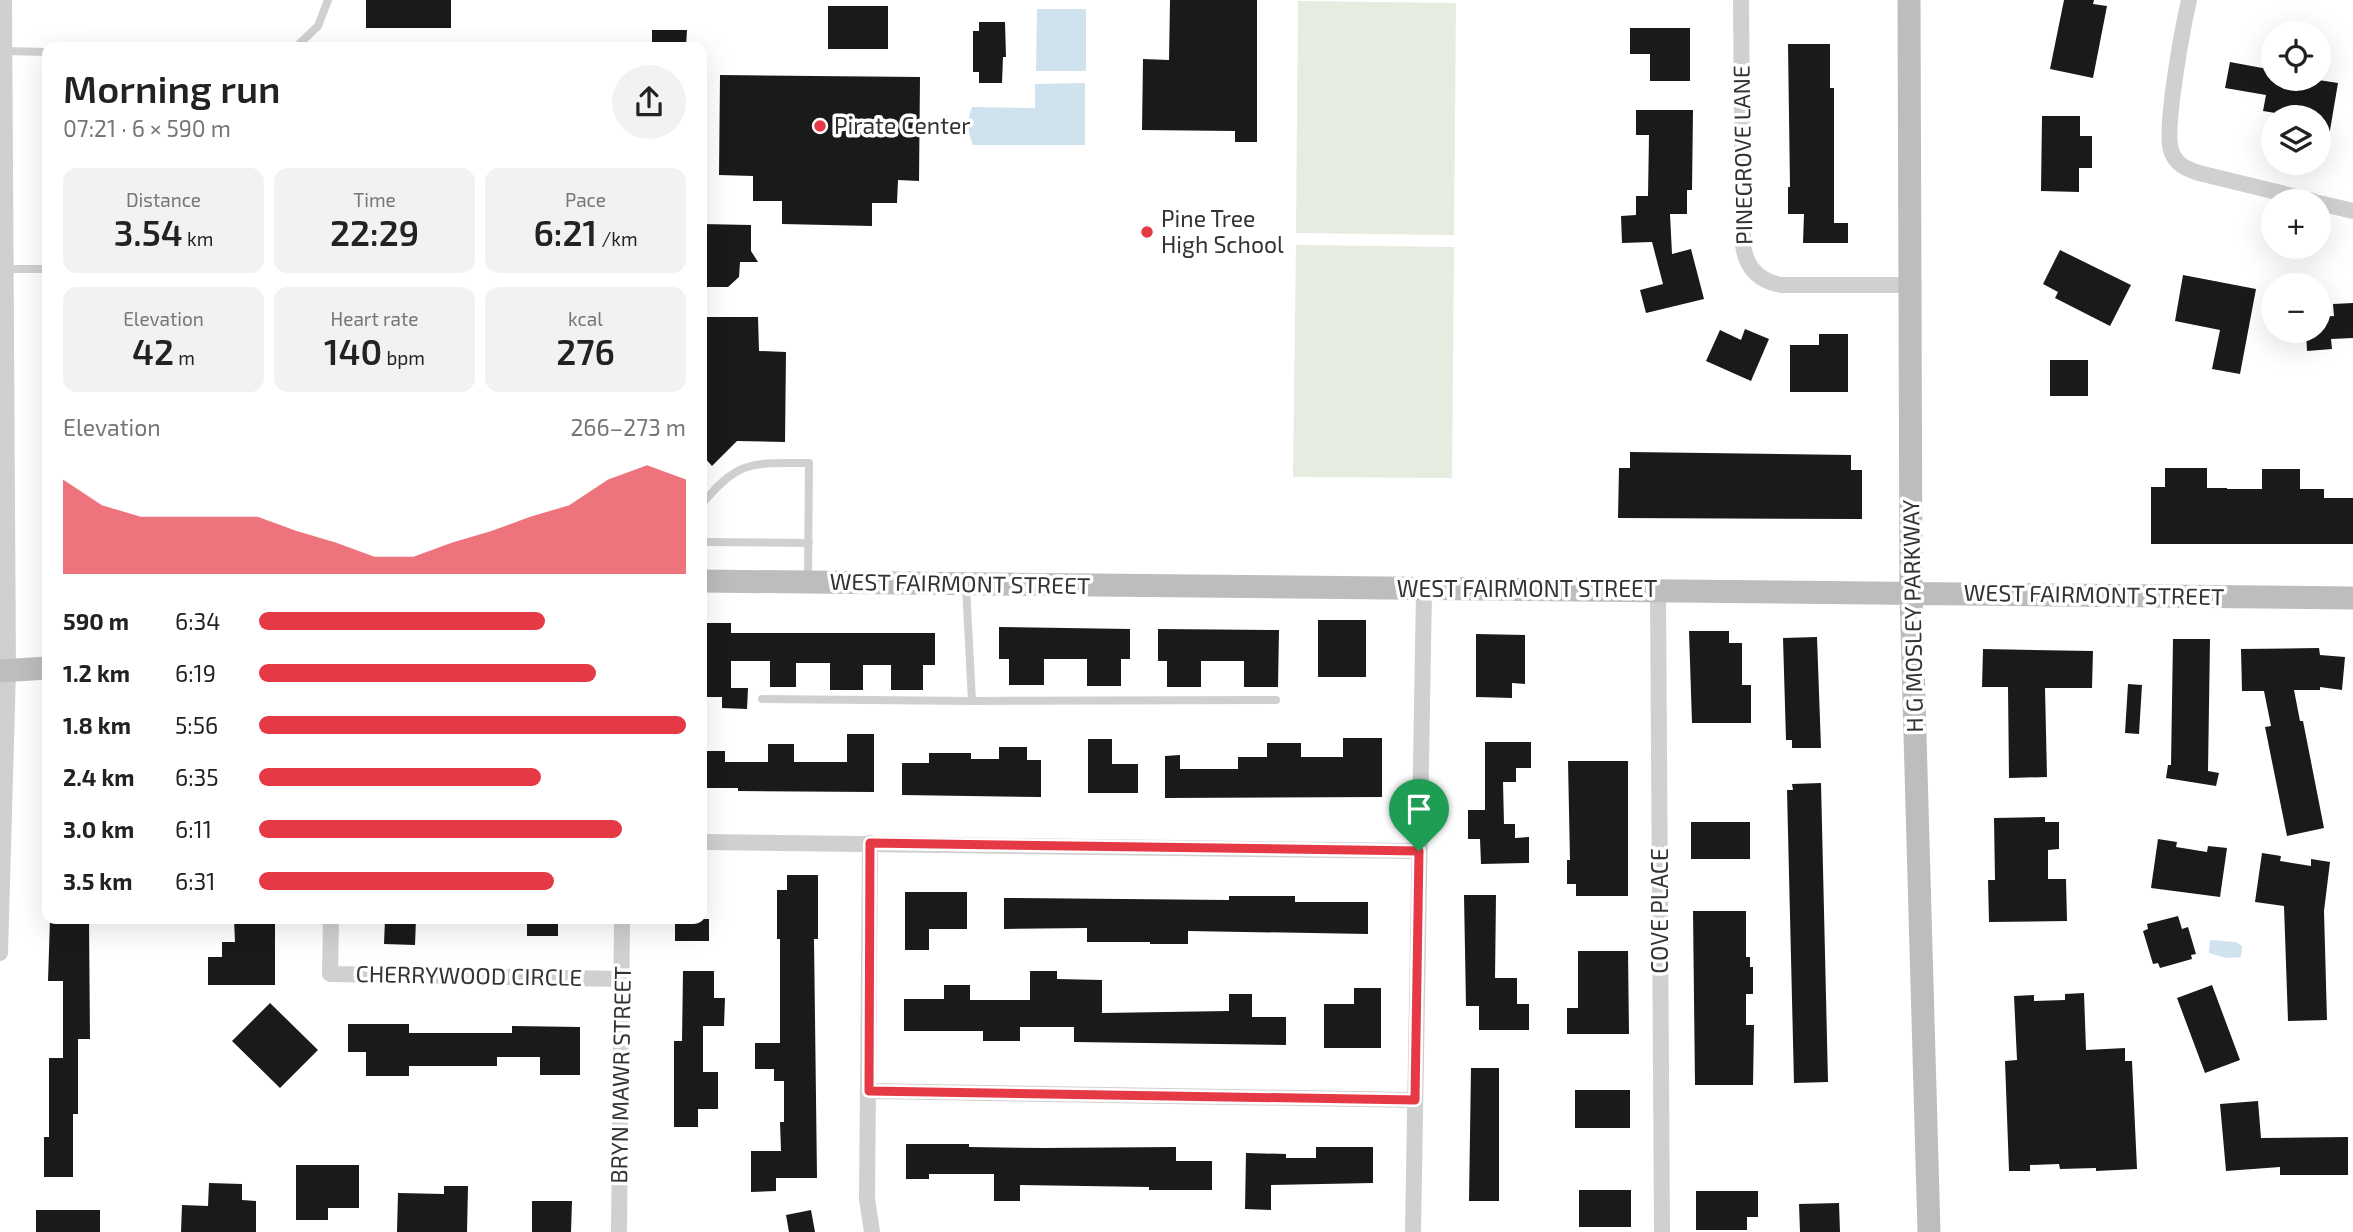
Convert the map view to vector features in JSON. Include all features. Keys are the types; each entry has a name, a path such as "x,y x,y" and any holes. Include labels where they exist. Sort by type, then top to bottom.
{"street":[{"path":"0,953 4,671 4,0"},
{"name":"PINEGROVE LANE","path":"1741,0 1743,245 1749,266 1765,281 1781,285 1911,285"},
{"name":"H G MOSLEY PARKWAY","path":"1909,0 1911,593 1929,1232"},
{"path":"2189,0 2178,62 2169,138 2171,151 2176,160 2186,168 2265,189"},
{"path":"2331,205 2353,211"},
{"name":"WEST FAIRMONT STREET","path":"707,581 2353,598"},
{"path":"1413,1232 1424,589"},
{"name":"COVE PLACE","path":"1658,590 1662,1232"},
{"path":"4,671 42,668"},
{"path":"707,842 1419,851"},
{"path":"870,843 867,1199 872,1232"},
{"name":"CHERRYWOOD CIRCLE","path":"331,924 330,974 622,979"},
{"name":"BRYN MAWR STREET","path":"619,1232 622,924"},
{"path":"869,1091 1415,1100"}],"lane":[{"path":"301,42 318,26 328,0"},
{"path":"4,51 42,52"},
{"path":"5,270 42,269"},
{"path":"707,500 732,473 746,466 758,463 809,463 808,582"},
{"path":"707,541 809,543"},
{"path":"965,584 972,701"},
{"path":"762,699 1276,700"}],"shaded area":[{"path":"1298,1 1456,3 1454,235 1296,233"},
{"path":"1296,245 1454,247 1452,478 1293,477"}],"water":[{"path":"1037,9 1086,9 1086,71 1036,71"},
{"path":"1085,83 1085,145 973,145 968,126 972,107 1035,108 1035,84"},
{"path":"2210,940 2236,942 2242,946 2241,957 2226,958 2209,953"}],"building":[{"path":"366,0 451,0 451,28 366,28"},
{"path":"1170,0 1257,0 1257,142 1235,142 1235,131 1142,130 1143,59 1169,60"},
{"path":"2064,0 2094,0 2093,4 2107,6 2093,78 2050,69"},
{"path":"828,6 888,6 888,49 828,49"},
{"path":"979,22 1005,22 1006,57 1003,57 1002,83 979,83 979,72 973,72 973,31 979,31"},
{"path":"1630,28 1690,28 1690,81 1650,81 1650,54 1630,54"},
{"path":"652,30 687,30 686,42 652,42"},
{"path":"1788,44 1830,44 1830,88 1834,88 1834,223 1848,223 1848,243 1803,243 1804,214 1788,214"},
{"path":"2230,62 2261,68 2261,91 2331,91 2331,82 2338,83 2331,124 2331,105 2264,105 2266,95 2225,88"},
{"name":"Pirate Center","path":"720,75 920,77 919,181 898,180 897,203 872,203 872,226 782,224 782,201 753,201 753,176 719,175"},
{"path":"1636,110 1693,110 1692,190 1687,190 1687,214 1670,214 1672,254 1691,249 1704,299 1646,313 1640,290 1663,284 1652,242 1622,243 1621,216 1636,215 1636,196 1648,196 1649,135 1636,135"},
{"path":"2042,116 2080,116 2080,136 2092,136 2092,168 2079,168 2079,192 2041,191"},
{"path":"707,224 751,225 751,251 758,262 740,262 739,277 728,287 707,287"},
{"path":"2060,250 2131,285 2110,326 2055,298 2058,292 2043,284"},
{"path":"2183,275 2256,289 2240,374 2212,369 2220,330 2175,321"},
{"path":"2353,303 2353,338 2331,339 2333,304"},
{"path":"707,317 758,317 759,351 786,352 785,442 737,441 712,466 707,460"},
{"path":"1745,329 1769,339 1751,381 1706,361 1720,330 1741,340"},
{"path":"1819,334 1848,334 1848,392 1790,392 1790,345 1819,345"},
{"path":"2331,339 2332,349 2307,351 2307,343 2331,343"},
{"path":"2050,360 2088,360 2088,396 2050,396"},
{"path":"1630,452 1851,455 1851,470 1862,470 1862,519 1618,518 1619,468 1630,468"},
{"path":"2165,468 2207,468 2207,488 2227,489 2262,489 2262,469 2300,469 2300,489 2324,489 2324,498 2353,498 2353,544 2151,544 2151,487 2165,487"},
{"path":"1318,620 1366,620 1366,677 1318,677"},
{"path":"707,623 731,623 731,633 935,633 935,665 923,665 923,690 891,690 891,665 863,665 863,690 830,690 830,663 796,663 796,687 770,687 770,661 731,661 731,688 748,688 747,709 722,708 722,697 707,697"},
{"path":"999,627 1130,629 1130,659 1121,659 1121,686 1087,686 1087,659 1044,659 1044,685 1009,685 1009,659 999,659"},
{"path":"1158,629 1279,630 1278,687 1244,687 1244,661 1201,661 1201,687 1167,687 1167,661 1158,661"},
{"path":"1689,631 1729,631 1729,643 1742,643 1742,685 1751,685 1751,723 1692,723"},
{"path":"1476,634 1525,635 1525,684 1512,683 1512,698 1476,697"},
{"path":"1817,637 1821,748 1792,748 1792,740 1786,740 1783,638"},
{"path":"2173,639 2210,639 2208,771 2219,773 2216,786 2166,778 2168,765 2171,765"},
{"path":"2319,648 2320,655 2345,657 2342,690 2320,687 2320,690 2294,690 2300,721 2303,721 2324,828 2287,836 2265,727 2271,726 2264,691 2242,691 2241,649"},
{"path":"1983,649 2093,651 2092,688 2045,688 2047,777 2009,778 2008,687 1982,687"},
{"path":"2128,684 2142,685 2139,734 2125,733"},
{"path":"847,734 874,734 874,792 738,791 738,788 707,788 707,751 725,751 725,762 768,762 768,744 794,744 794,762 847,762"},
{"path":"1343,738 1382,738 1382,797 1165,798 1165,756 1180,755 1180,769 1238,769 1238,757 1267,757 1267,743 1301,743 1301,757 1343,757"},
{"path":"1088,739 1112,739 1112,764 1138,764 1138,793 1088,793"},
{"path":"1485,742 1531,742 1531,768 1516,768 1516,782 1503,782 1504,824 1515,824 1515,838 1529,837 1529,863 1481,864 1480,839 1468,839 1468,810 1485,810"},
{"path":"999,747 1027,747 1027,760 1041,760 1041,797 902,795 902,763 929,763 929,753 971,753 971,759 999,759"},
{"path":"1568,761 1628,761 1628,896 1576,896 1576,884 1567,884 1567,860 1570,860"},
{"path":"1821,783 1828,1082 1794,1083 1787,790 1793,790 1792,784"},
{"path":"2045,817 2045,822 2059,822 2059,849 2048,850 2048,879 2066,879 2067,921 1989,922 1988,880 1995,880 1994,818"},
{"path":"1691,822 1750,822 1750,859 1691,859"},
{"path":"2158,839 2177,842 2176,847 2207,852 2208,846 2227,848 2220,897 2151,888"},
{"path":"2262,853 2281,856 2280,861 2311,866 2311,859 2330,862 2324,911 2327,1020 2288,1021 2284,906 2255,902"},
{"path":"787,875 818,875 818,939 814,939 817,1178 776,1178 776,1191 751,1192 751,1151 781,1151 780,1122 784,1122 784,1081 774,1081 774,1069 755,1069 755,1043 780,1043 777,890 787,890"},
{"path":"905,892 967,892 967,929 929,929 929,950 905,950"},
{"path":"1464,895 1496,895 1495,978 1517,978 1517,1004 1529,1004 1529,1030 1479,1030 1479,1006 1466,1006"},
{"path":"1229,896 1295,896 1295,902 1368,902 1368,934 1188,931 1188,944 1150,944 1087,942 1087,928 1004,929 1004,898 1229,900"},
{"path":"1693,911 1746,911 1746,957 1750,957 1750,967 1753,967 1753,994 1746,994 1746,1025 1754,1025 1753,1085 1695,1085"},
{"path":"2178,916 2182,929 2188,927 2196,954 2191,955 2192,959 2160,968 2158,963 2153,964 2143,931 2148,929 2147,924"},
{"path":"709,919 709,941 675,941 675,924 707,924"},
{"path":"50,924 89,924 90,1039 78,1039 78,1114 73,1114 73,1177 44,1177 44,1137 49,1137 49,1058 63,1058 63,981 48,981"},
{"path":"234,924 275,924 275,985 208,985 208,957 222,957 222,942 235,942"},
{"path":"385,924 416,924 415,945 384,944"},
{"path":"527,924 558,924 558,936 527,936"},
{"path":"1578,951 1628,951 1629,1034 1567,1034 1567,1008 1578,1008"},
{"path":"683,971 714,971 714,998 725,998 724,1026 703,1026 703,1072 718,1072 718,1109 698,1109 698,1127 674,1127 674,1041 682,1041"},
{"path":"1030,971 1057,971 1057,979 1102,980 1102,1013 1229,1011 1229,994 1252,994 1252,1017 1286,1017 1286,1045 1074,1042 1074,1027 1020,1027 1020,1041 983,1041 983,1031 904,1031 904,999 944,999 944,985 970,985 970,1000 1030,1000"},
{"path":"2212,985 2240,1060 2205,1073 2177,998"},
{"path":"1354,988 1381,988 1381,1048 1324,1048 1324,1004 1354,1004"},
{"path":"2084,993 2086,1050 2125,1048 2125,1061 2132,1061 2137,1169 2060,1169 2059,1164 2030,1165 2030,1171 2009,1171 2005,1061 2017,1060 2014,996 2034,995 2034,1001 2065,1000 2065,994"},
{"path":"270,1003 318,1050 280,1088 232,1041"},
{"path":"348,1024 409,1024 409,1033 512,1033 512,1026 580,1027 580,1075 540,1075 540,1057 497,1057 497,1066 409,1066 409,1076 366,1076 366,1052 348,1052"},
{"path":"1471,1068 1499,1068 1499,1201 1469,1201"},
{"path":"1575,1090 1630,1090 1630,1128 1575,1128"},
{"path":"2258,1101 2261,1138 2348,1137 2348,1175 2280,1175 2280,1167 2226,1171 2220,1104"},
{"path":"906,1144 1044,1148 1176,1147 1176,1161 1212,1161 1212,1190 1020,1185 1020,1201 994,1201 994,1174 929,1174 929,1179 906,1179"},
{"path":"1316,1147 1373,1147 1373,1183 1271,1185 1271,1210 1245,1209 1246,1153 1286,1154 1286,1158 1316,1158"},
{"path":"296,1165 359,1165 359,1208 328,1208 328,1220 296,1220"},
{"path":"209,1183 242,1184 242,1200 256,1201 256,1232 181,1232 182,1205 208,1206"},
{"path":"444,1186 468,1186 467,1232 397,1232 398,1193 444,1194"},
{"path":"1579,1190 1631,1190 1631,1227 1579,1227"},
{"path":"1696,1191 1758,1191 1758,1217 1747,1217 1747,1230 1696,1230"},
{"path":"532,1201 572,1201 571,1232 532,1232"},
{"path":"1839,1203 1840,1232 1800,1232 1799,1204"},
{"path":"36,1210 100,1210 100,1232 36,1232"},
{"path":"811,1210 815,1232 789,1232 786,1215"}],"place":[{"name":"Pirate Center","path":"820,126"},
{"name":"Pine Tree High School","path":"1147,232"}],"route":[{"path":"870,843 1419,851 1415,1100 869,1091 870,843"}]}
